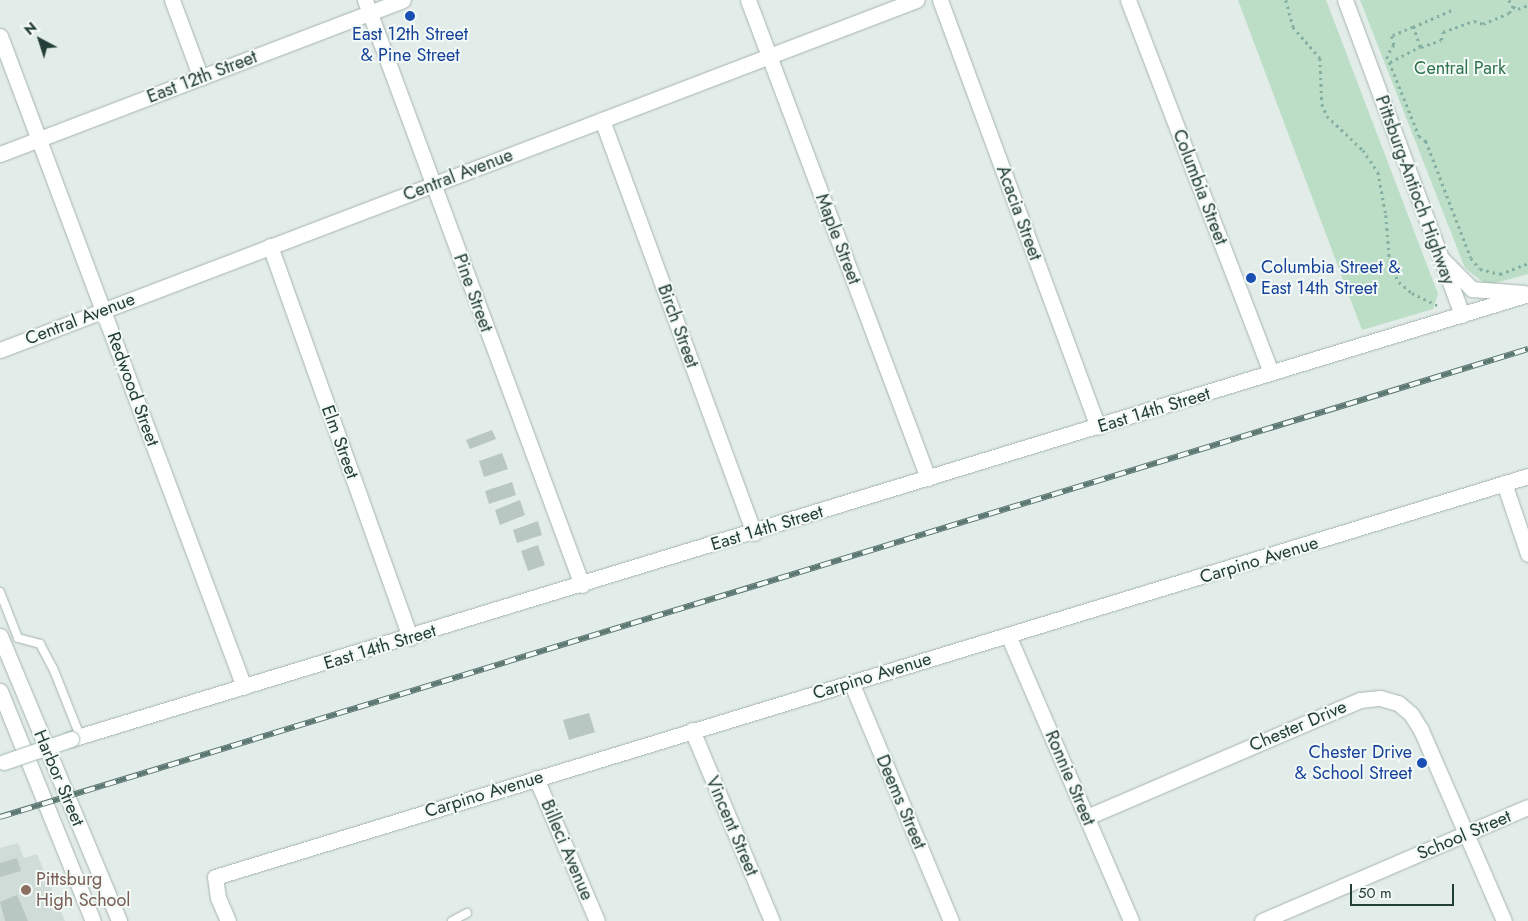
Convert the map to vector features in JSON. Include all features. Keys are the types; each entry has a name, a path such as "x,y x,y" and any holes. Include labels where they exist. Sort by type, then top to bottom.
{"street":[{"path":"172,0 201,78"},
{"name":"East 12th Street","path":"0,154 201,78 368,6 403,0"},
{"name":"Maple Street","path":"748,0 928,478"},
{"name":"Central Avenue","path":"0,350 916,0"},
{"name":"Acacia Street","path":"940,0 1098,427"},
{"name":"Columbia Street","path":"1128,0 1271,373"},
{"name":"Pittsburg-Antioch Highway","path":"1345,0 1462,316"},
{"name":"Pine Street","path":"368,6 582,585"},
{"name":"Redwood Street","path":"0,36 244,687"},
{"name":"Birch Street","path":"602,120 754,533"},
{"name":"Elm Street","path":"270,246 410,638"},
{"path":"1439,256 1472,289 1528,294"},
{"path":"1462,316 1528,294"},
{"name":"East 14th Street","path":"2,762 1462,316"},
{"name":"Carpino Avenue","path":"228,921 218,898 215,877 1528,476"},
{"path":"1504,483 1528,554"},
{"name":"Harbor Street","path":"0,636 119,921"},
{"name":"Ronnie Street","path":"1008,636 1131,921"},
{"name":"Deems Street","path":"851,682 951,921"},
{"name":"Harbor Street","path":"0,691 93,921"},
{"name":"Chester Drive","path":"1087,817 1360,700 1380,698 1398,703 1411,714 1504,921"},
{"name":"Vincent Street","path":"692,730 772,921"},
{"name":"Billeci Avenue","path":"536,778 597,921"},
{"name":"School Street","path":"1262,921 1528,807"}],"lane":[{"path":"0,592 18,638 40,644 53,668 76,738"},
{"path":"452,921 467,913"}],"path":[{"path":"1286,0 1293,27 1320,58 1322,104 1327,116 1363,150 1378,172 1386,215 1390,265 1399,282 1412,293 1437,305"},
{"path":"1509,0 1512,7 1518,9 1528,5"},
{"path":"1390,62 1420,47 1441,40 1443,32 1474,21 1483,24 1509,13 1512,7"},
{"path":"1452,10 1392,36 1394,45 1388,56 1419,136 1426,141 1471,258 1480,269 1500,274 1528,263"},
{"path":"1413,27 1420,47"}],"shaded area":[{"name":"Pittsburg High School","path":"18,843 24,858 37,854 65,921 0,921 0,848"}],"green space":[{"path":"1238,0 1326,0 1438,294 1433,309 1362,330"},
{"name":"Central Park","path":"1360,0 1528,0 1528,274 1492,284 1483,282 1465,268"}],"building":[{"path":"492,430 496,439 470,449 466,440"},
{"path":"502,453 508,469 484,477 479,461"},
{"path":"512,482 516,495 489,504 485,491"},
{"path":"520,500 525,515 500,525 495,510"},
{"path":"538,521 542,535 517,543 513,530"},
{"path":"538,545 545,565 528,571 521,551"},
{"path":"589,713 595,732 569,740 563,720"},
{"path":"17,858 21,871 0,877 0,863"},
{"path":"17,895 28,921 5,921 0,902"}],"railway":[{"path":"0,817 1528,349"}],"place":[{"name":"East 12th Street & Pine Street","path":"410,16"},
{"name":"Columbia Street & East 14th Street","path":"1251,278"},
{"name":"Chester Drive & School Street","path":"1422,763"},
{"name":"Pittsburg High School","path":"26,890"}]}
